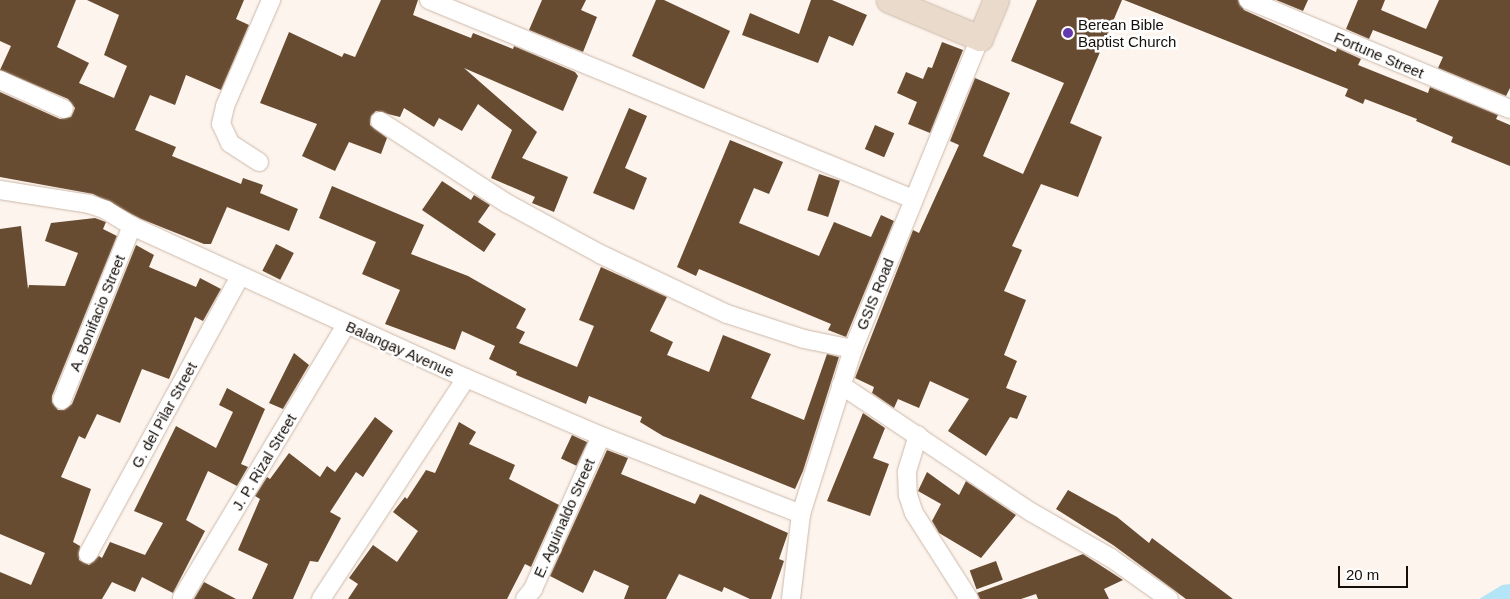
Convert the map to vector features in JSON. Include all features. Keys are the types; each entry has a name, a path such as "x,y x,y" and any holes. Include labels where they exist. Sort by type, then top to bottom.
{"main road":[{"path":"889,0 980,38"},
{"name":"GSIS Road","path":"980,38 996,0"}],"street":[{"path":"258,162 230,143 221,124 225,106 271,0"},
{"path":"429,0 913,199"},
{"name":"Fortune Street","path":"1248,0 1510,109"},
{"name":"GSIS Road","path":"791,599 801,514 853,349 980,38"},
{"path":"0,80 64,110"},
{"path":"380,121 508,204 609,258 727,314 804,339 853,349"},
{"name":"Balangay Avenue","path":"0,190 89,204 132,226 346,325 466,378 601,436 801,514"},
{"name":"A. Bonifacio Street","path":"62,400 132,226"},
{"name":"G. del Pilar Street","path":"88,554 240,276"},
{"name":"J. P. Rizal Street","path":"182,598 346,325"},
{"path":"321,599 466,378"},
{"path":"841,385 1031,512 1111,558 1170,599"},
{"path":"918,435 907,472 908,495 914,512 969,599"},
{"name":"E. Aguinaldo Street","path":"525,599 601,436"}],"water":[{"path":"1510,584 1510,599 1479,599 1502,585"}],"building":[{"path":"0,0 76,0 57,47 89,63 79,83 114,98 127,66 104,55 119,15 87,0 244,0 236,19 249,25 221,90 186,75 175,105 150,95 135,130 176,147 172,156 241,184 243,178 263,185 260,193 298,209 289,231 227,207 211,244 204,244 141,219 93,194 0,177 0,92 60,119 71,117 75,108 68,99 0,70 11,46 0,41"},
{"path":"381,0 418,0 413,15 471,38 473,33 513,49 514,46 575,72 578,76 563,111 464,68 537,132 522,158 568,177 554,212 532,203 535,197 491,178 512,130 478,104 462,131 439,118 434,127 404,108 400,117 376,111 371,116 370,125 387,138 381,154 349,142 335,171 302,156 317,124 260,103 289,32 342,57 344,53 355,57"},
{"path":"542,0 586,0 581,10 597,17 583,52 529,30"},
{"path":"656,0 664,0 730,31 704,89 632,56"},
{"path":"811,0 832,0 867,15 853,46 829,36 818,63 742,35 750,13 799,34"},
{"path":"1037,0 1122,0 1070,123 1102,137 1078,197 1041,184 1012,246 1022,250 1004,291 1026,300 1004,355 1017,361 1006,388 1027,396 1017,419 1010,417 986,456 948,431 969,399 930,381 919,408 898,399 894,408 872,393 874,387 855,378 913,230 919,233 959,145 950,141 975,78 1010,93 983,156 1023,174 1064,83 1011,61"},
{"path":"1124,0 1238,0 1244,10 1336,52 1337,48 1361,59 1358,65 1428,93 1430,87 1498,115 1496,119 1510,125 1510,166 1451,142 1453,137 1416,121 1417,119 1365,99 1363,104 1345,96 1348,89"},
{"path":"1276,0 1308,0 1303,11"},
{"path":"1358,0 1385,0 1381,10 1426,29 1439,0 1510,0 1510,88 1506,96 1438,68 1443,57 1373,30 1369,39 1346,29"},
{"path":"942,42 963,50 930,133 908,124 917,102 897,93 906,72 923,79 928,67 932,68"},
{"path":"629,108 647,116 625,168 647,178 634,210 593,193"},
{"path":"875,125 894,133 884,157 865,149"},
{"path":"730,140 783,162 769,194 754,188 739,223 819,256 834,222 871,237 881,215 894,221 846,337 828,330 831,324 699,269 696,276 677,267"},
{"path":"819,174 840,181 828,217 807,210"},
{"path":"442,181 471,200 474,195 490,205 478,222 496,234 484,252 422,210"},
{"path":"332,186 424,225 411,254 468,276 526,309 516,328 525,332 519,343 577,367 594,326 579,320 601,267 667,297 650,331 673,342 667,355 709,372 723,335 771,354 751,398 804,420 827,354 839,357 803,471 795,489 663,436 640,422 642,417 589,396 586,404 516,375 517,372 489,359 495,346 462,331 455,350 385,324 400,290 362,274 376,242 319,218"},
{"path":"95,218 106,222 103,229 117,236 52,396 52,402 58,410 64,410 72,404 136,245 154,255 149,267 196,287 200,278 221,289 203,321 195,317 169,379 142,369 120,423 97,414 85,439 79,436 61,477 91,489 73,542 80,546 79,560 89,565 99,556 102,558 110,542 145,555 163,523 134,511 176,426 216,448 233,412 219,405 227,388 265,409 241,464 248,467 237,486 208,471 186,520 205,531 173,593 142,577 135,592 112,582 102,599 0,599 0,572 31,585 45,553 0,534 0,229 21,226 28,289 29,285 65,286 78,253 45,241 51,223"},
{"path":"276,244 294,253 280,280 262,271"},
{"path":"294,353 309,365 283,409 269,403"},
{"path":"863,413 885,428 873,458 889,464 870,516 827,501"},
{"path":"375,417 393,431 363,477 356,472 330,512 341,518 318,562 310,561 293,599 252,599 268,564 238,550 260,499 255,496 267,477 270,479 289,453 320,477 327,466 335,472"},
{"path":"459,422 476,432 469,444 515,465 509,479 559,505 531,567 525,564 507,599 348,599 358,584 349,578 373,545 397,562 418,531 393,512 405,497 407,499 426,470 435,473"},
{"path":"572,435 587,442 576,466 561,459"},
{"path":"607,450 628,458 621,474 695,504 700,494 788,533 779,559 784,561 771,599 750,599 724,587 722,592 679,574 666,599 624,599 629,586 594,570 583,593 550,576"},
{"path":"927,472 959,495 966,481 1016,515 981,558 939,533 932,521 941,504 918,491"},
{"path":"1068,490 1117,517 1149,543 1152,538 1233,599 1186,599 1113,545 1056,509"},
{"path":"1083,554 1123,580 1104,589 1109,599 1038,599 1036,594 1021,599 980,599 977,593"},
{"path":"996,561 1003,580 977,589 970,571"},
{"path":"204,582 236,599 194,599"}],"place":[{"name":"Berean Bible Baptist Church","path":"1068,33"}]}
